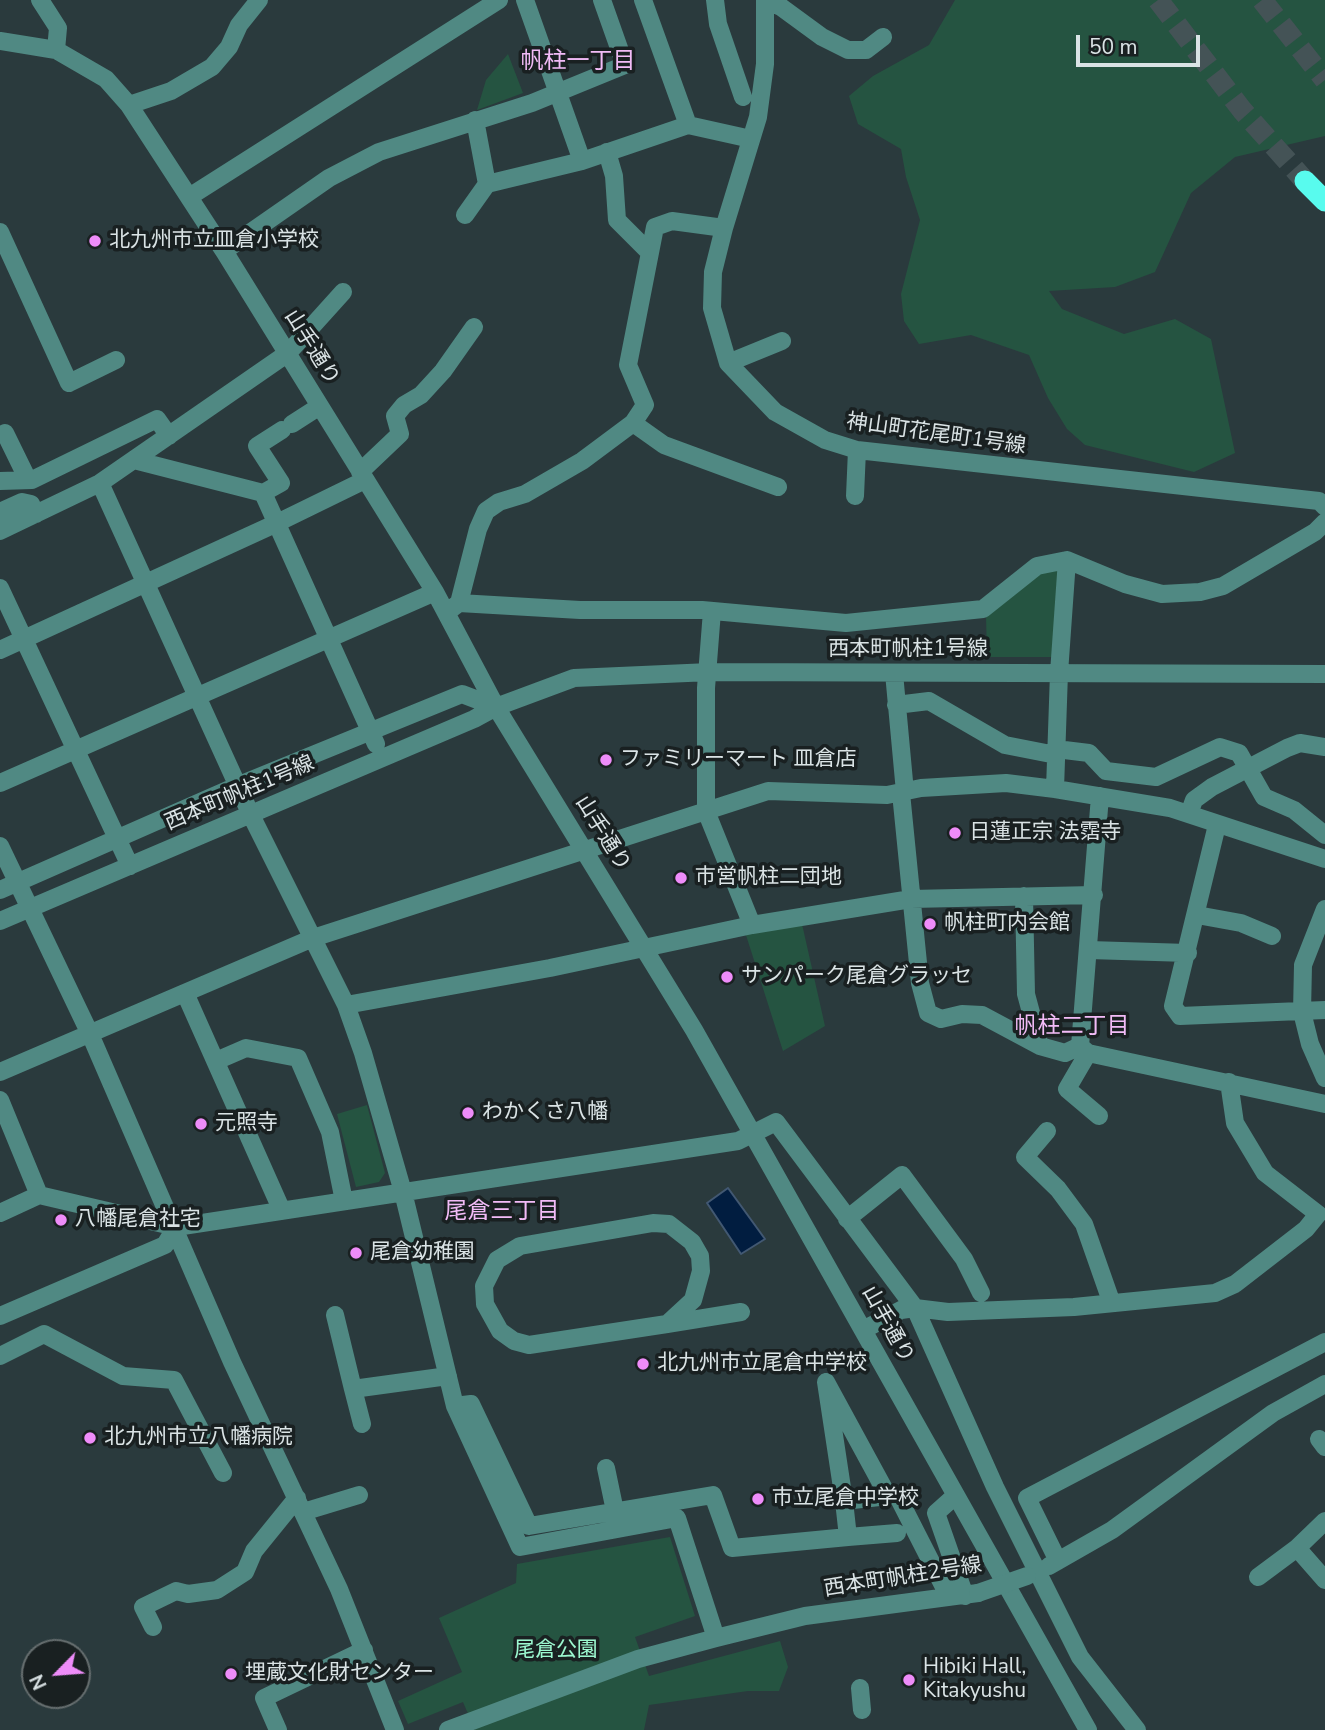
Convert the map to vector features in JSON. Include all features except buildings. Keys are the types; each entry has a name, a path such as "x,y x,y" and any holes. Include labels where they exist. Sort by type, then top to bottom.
{"highway":[{"path":"1305,181 1325,201"}],"street":[{"path":"40,0 58,28 56,50"},
{"path":"129,105 170,91 212,67 229,47 239,25 259,0"},
{"path":"189,197 499,0"},
{"path":"524,0 582,160"},
{"path":"224,251 330,178 379,152 559,92 625,65 602,0"},
{"path":"643,0 688,125"},
{"path":"715,0 718,23 743,97"},
{"path":"765,0 781,7 822,37 848,50 866,50 883,37"},
{"name":"神山町花尾町1号線","path":"765,0 765,64 758,117 713,272 712,308 728,363 775,412 824,440 857,450 1319,501 1325,507"},
{"name":"山手通り","path":"0,41 56,50 106,79 129,105 224,251 435,592 453,608 496,707 645,947 754,1133 1088,1730"},
{"path":"475,120 487,184"},
{"path":"465,215 487,184 582,160 688,125 751,139"},
{"path":"607,152 614,176 617,220 650,253"},
{"path":"724,228 672,221 655,227 628,365 645,405 632,423 582,461 525,494 499,502 486,511 453,608 712,611 846,623 982,609 1037,566 1067,560 1125,584 1162,594 1200,592 1223,586 1315,532 1325,522"},
{"path":"0,232 69,383 116,360"},
{"path":"0,531 100,483 169,436 288,353 344,292"},
{"path":"0,650 277,523 362,476 400,434 396,415 404,405 421,395 443,371 474,327"},
{"path":"728,363 782,341"},
{"path":"134,460 263,493 281,483 257,446 320,406"},
{"path":"0,481 28,480 157,419 169,436"},
{"path":"632,423 664,445 778,487"},
{"path":"5,433 28,480"},
{"path":"855,496 857,450"},
{"path":"100,483 251,815 346,1005 363,1053 403,1192 455,1406 520,1547 677,1518 716,1638"},
{"path":"263,493 382,757"},
{"path":"0,512 22,502 31,505 36,514"},
{"path":"1055,789 1067,560"},
{"path":"0,588 130,866"},
{"path":"0,783 435,592"},
{"path":"712,611 710,672 706,688 706,811 752,925"},
{"name":"西本町帆柱1号線","path":"0,921 474,719 496,707 574,678 710,672 1325,674"},
{"path":"894,673 911,899 920,983 928,1013 941,1019 962,1014 982,1015 1040,1046 1065,1053 1084,1050 1325,1104"},
{"name":"西本町帆柱1号線","path":"8,886 239,785 462,694 496,707"},
{"path":"896,705 929,701 1004,745 1089,753 1106,771 1156,777 1220,747 1239,753 1264,797 1294,810 1325,835"},
{"path":"1189,814 1194,800 1212,787 1300,743 1325,747"},
{"path":"0,1072 313,938 768,791 887,795 921,788 1006,783 1100,796 1189,814 1325,859"},
{"path":"1099,1116 1067,1089 1084,1050 1100,796"},
{"path":"1217,825 1188,953 1172,1006 1180,1016 1325,1010"},
{"path":"0,846 8,886 30,908 90,1034 176,1227 232,1362 300,1505 364,1650 395,1730"},
{"path":"346,1005 752,925 911,899 1094,895"},
{"path":"1024,896 1027,993 1040,1046"},
{"path":"1325,909 1303,965 1302,1012 1310,1044 1325,1078"},
{"path":"1197,915 1241,923 1272,936"},
{"path":"1089,950 1188,953"},
{"path":"185,993 282,1211"},
{"path":"216,1061 246,1048 298,1058 330,1132 344,1202"},
{"path":"863,1330 901,1310 915,1308 948,1312 1074,1307 1111,1301 1215,1293 1235,1284 1306,1229 1318,1214 1265,1173 1235,1123 1229,1082"},
{"path":"0,1100 39,1195"},
{"path":"0,1213 39,1195 176,1227 738,1141 776,1122 915,1308 1033,1573 1080,1657 1137,1730"},
{"path":"1047,1131 1024,1157 1058,1189 1084,1224 1111,1301"},
{"path":"847,1219 902,1175 964,1259 981,1293"},
{"path":"667,1324 693,1300 701,1271 700,1256 692,1242 669,1224 653,1223 520,1245 497,1260 484,1286 485,1304 500,1331 514,1341 529,1345 667,1324 741,1312"},
{"path":"0,1316 165,1245 176,1227"},
{"path":"335,1315 362,1424"},
{"path":"0,1356 44,1334 123,1376 174,1380 223,1473"},
{"path":"1058,1561 1027,1498 1325,1342"},
{"path":"353,1389 448,1376"},
{"path":"848,1537 826,1382 888,1496"},
{"name":"西本町帆柱2号線","path":"459,1728 638,1659 805,1616 964,1595 1033,1573 1124,1522 1273,1413 1325,1384"},
{"path":"455,1406 471,1405 530,1526 713,1495 732,1548 897,1533"},
{"path":"606,1468 615,1511"},
{"path":"153,1627 143,1607 176,1591 188,1594 217,1590 245,1572 254,1551 300,1505 359,1495"},
{"path":"844,1501 897,1495 964,1595"},
{"path":"955,1496 936,1513 964,1595"},
{"path":"1258,1577 1297,1548 1325,1521"},
{"path":"1297,1548 1325,1580"},
{"path":"278,1730 264,1698 364,1650"},
{"path":"860,1688 862,1710"}],"green space":[{"path":"955,0 1325,0 1325,136 1235,157 1191,193 1155,272 1115,287 1049,291 1062,309 1124,334 1175,319 1211,339 1235,453 1194,472 1085,445 1067,429 1048,398 1029,355 971,335 919,344 904,321 901,294 920,220 906,177 901,149 858,124 849,96 873,76 929,45"},
{"path":"508,54 523,93 477,110 486,80"},
{"path":"1058,569 1052,657 987,657 986,615 1039,572"},
{"path":"802,924 825,1026 783,1051 745,932"},
{"path":"367,1105 385,1173 379,1182 356,1187 337,1114"},
{"name":"尾倉公園","path":"670,1537 695,1616 635,1637 649,1676 780,1641 788,1667 779,1691 748,1691 649,1705 644,1730 475,1730 463,1702 408,1724 398,1701 462,1672 439,1618 516,1583 517,1564"}],"water":[{"path":"728,1188 765,1239 741,1254 707,1203"}],"tunnel":[{"path":"1158,0 1242,110 1305,181"},
{"path":"1262,0 1325,80"}],"place":[{"name":"北九州市立皿倉小学校","path":"95,241"},
{"name":"ファミリーマート 皿倉店","path":"606,760"},
{"name":"日蓮正宗 法霑寺","path":"955,833"},
{"name":"市営帆柱二団地","path":"681,878"},
{"name":"帆柱町内会館","path":"930,924"},
{"name":"サンパーク尾倉グラッセ","path":"727,977"},
{"name":"わかくさ八幡","path":"468,1113"},
{"name":"元照寺","path":"201,1124"},
{"name":"八幡尾倉社宅","path":"61,1220"},
{"name":"尾倉幼稚園","path":"356,1253"},
{"name":"北九州市立尾倉中学校","path":"643,1364"},
{"name":"北九州市立八幡病院","path":"90,1438"},
{"name":"市立尾倉中学校","path":"758,1499"},
{"name":"埋蔵文化財センター","path":"231,1674"},
{"name":"Hibiki Hall, Kitakyushu","path":"909,1680"}],"district":[{"name":"帆柱一丁目","path":"578,62"},
{"name":"帆柱二丁目","path":"1072,1027"},
{"name":"尾倉三丁目","path":"502,1212"}]}
